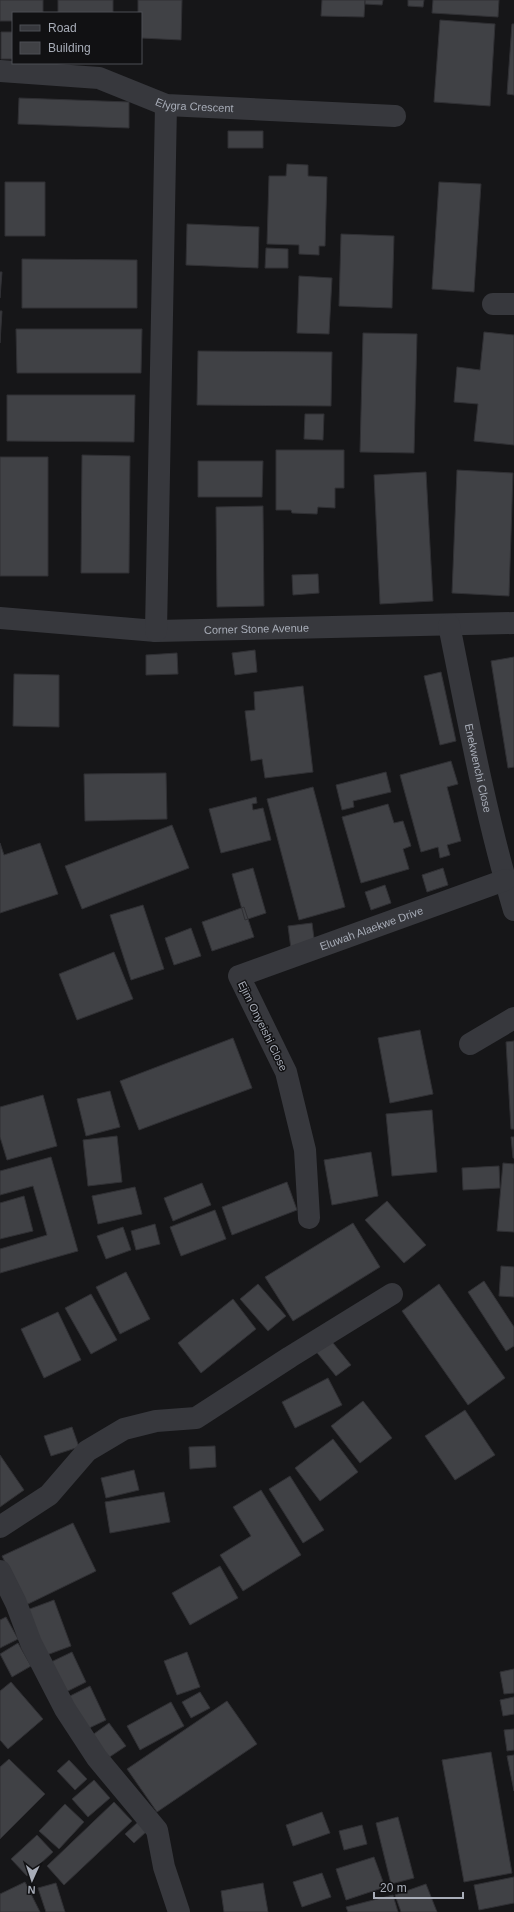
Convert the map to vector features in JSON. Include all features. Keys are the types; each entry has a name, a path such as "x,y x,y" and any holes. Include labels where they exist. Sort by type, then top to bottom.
{"street":[{"name":"Elygra Crescent","path":"0,71 99,78 166,105 395,116"},
{"path":"156,631 166,105"},
{"path":"493,304 514,304"},
{"name":"Corner Stone Avenue","path":"0,618 156,631 514,623"},
{"name":"Enekwenchi Close","path":"449,625 474,749 505,880 514,910"},
{"name":"Eluwah Alaekwe Drive","path":"239,976 505,880"},
{"name":"Ejim Onyeishi Close","path":"239,976 286,1072 304,1150 309,1218"},
{"path":"470,1044 514,1018"},
{"path":"0,1528 49,1496 87,1451 124,1429 156,1421 196,1418 290,1357 392,1294"},
{"path":"0,1571 16,1603 30,1643 65,1709 97,1758 157,1830 164,1867 179,1912"}],"building":[{"path":"0,0 43,0 43,12 12,12 12,21 0,21"},
{"path":"58,0 113,0 113,12 58,12"},
{"path":"138,0 182,0 181,40 142,38 142,12 138,12"},
{"path":"322,0 365,0 364,17 321,16"},
{"path":"365,0 383,0 382,5 365,4"},
{"path":"408,0 424,0 423,7 408,6"},
{"path":"433,0 499,0 498,17 432,13"},
{"path":"440,20 495,24 490,106 434,102"},
{"path":"512,24 514,24 514,95 507,94"},
{"path":"1,32 12,32 12,59 1,59"},
{"path":"19,98 129,102 129,128 18,124"},
{"path":"228,131 263,131 263,148 228,148"},
{"path":"287,164 308,165 308,176 327,177 325,246 319,246 319,255 299,254 299,245 267,244 269,176 286,176"},
{"path":"5,182 45,182 45,236 5,236"},
{"path":"439,182 481,184 474,292 432,289"},
{"path":"187,224 259,227 258,268 186,265"},
{"path":"341,234 394,236 392,308 339,306"},
{"path":"266,248 288,249 288,268 265,268"},
{"path":"22,259 137,260 137,308 22,308"},
{"path":"0,272 2,272 0,298"},
{"path":"299,276 332,278 329,334 297,333"},
{"path":"0,311 2,311 0,343"},
{"path":"16,329 142,329 141,373 17,373"},
{"path":"484,332 514,335 514,445 474,441 478,404 454,402 457,367 480,370"},
{"path":"363,333 417,334 414,453 360,452"},
{"path":"198,351 332,352 331,406 197,405"},
{"path":"7,395 135,395 134,442 7,441"},
{"path":"305,414 324,414 323,440 304,439"},
{"path":"276,450 344,450 344,488 335,488 335,508 318,507 317,514 292,513 291,510 276,510"},
{"path":"82,455 130,456 129,573 81,573"},
{"path":"0,457 48,457 48,576 0,576"},
{"path":"198,461 263,461 262,497 198,497"},
{"path":"457,470 513,473 509,596 452,593"},
{"path":"426,472 433,601 380,604 374,475"},
{"path":"263,506 264,606 217,607 216,507"},
{"path":"318,574 319,593 293,595 292,575"},
{"path":"255,650 257,672 235,675 232,653"},
{"path":"177,653 178,674 146,675 146,655"},
{"path":"514,657 514,767 508,768 491,661"},
{"path":"441,672 456,741 440,745 424,676"},
{"path":"14,674 59,675 59,727 13,726"},
{"path":"303,686 313,772 265,778 262,759 251,761 245,711 255,710 254,692"},
{"path":"451,761 458,784 447,787 461,841 447,845 450,855 440,858 438,847 421,852 400,775"},
{"path":"386,772 391,792 353,801 354,807 342,810 336,785"},
{"path":"166,773 167,819 85,821 84,774"},
{"path":"313,787 345,907 299,920 267,799"},
{"path":"256,797 257,803 252,804 253,810 263,808 271,840 221,853 209,809"},
{"path":"388,804 394,823 403,821 411,846 403,849 409,869 361,883 342,817"},
{"path":"172,825 189,868 82,909 65,866"},
{"path":"0,843 4,855 40,843 58,894 0,913"},
{"path":"253,868 266,913 245,920 232,874"},
{"path":"443,868 448,885 427,892 422,875"},
{"path":"385,885 391,903 371,910 365,892"},
{"path":"143,905 164,969 131,980 110,915"},
{"path":"244,907 254,937 212,951 202,922"},
{"path":"312,923 315,946 291,949 288,926"},
{"path":"191,928 201,956 174,965 165,938"},
{"path":"114,952 133,999 77,1020 59,974"},
{"path":"420,1030 433,1094 390,1103 378,1038"},
{"path":"233,1038 252,1088 139,1130 120,1081"},
{"path":"514,1041 514,1129 511,1129 506,1042"},
{"path":"110,1091 120,1127 86,1136 77,1099"},
{"path":"43,1095 57,1146 7,1160 0,1137 0,1107"},
{"path":"432,1110 437,1172 392,1176 386,1114"},
{"path":"117,1136 122,1182 88,1186 83,1140"},
{"path":"511,1137 514,1137 514,1158 513,1158"},
{"path":"371,1152 378,1196 332,1205 324,1160"},
{"path":"51,1157 78,1251 0,1273 0,1249 47,1235 33,1186 0,1195 0,1171"},
{"path":"503,1163 514,1164 514,1232 497,1231"},
{"path":"499,1166 500,1188 463,1190 462,1168"},
{"path":"287,1182 297,1210 232,1235 222,1207"},
{"path":"202,1183 211,1205 173,1221 164,1198"},
{"path":"135,1187 142,1214 98,1224 92,1196"},
{"path":"24,1196 33,1231 0,1239 0,1203"},
{"path":"387,1201 426,1245 404,1263 365,1220"},
{"path":"215,1210 226,1239 181,1256 170,1227"},
{"path":"353,1223 380,1267 293,1321 265,1277"},
{"path":"155,1224 160,1244 136,1250 131,1231"},
{"path":"123,1227 131,1250 106,1259 97,1236"},
{"path":"501,1266 514,1267 514,1297 499,1296"},
{"path":"126,1272 150,1319 120,1334 96,1287"},
{"path":"484,1281 514,1327 514,1346 506,1351 468,1292"},
{"path":"258,1284 286,1316 268,1331 240,1299"},
{"path":"439,1284 505,1378 468,1405 402,1311"},
{"path":"91,1294 117,1340 91,1354 65,1308"},
{"path":"233,1299 256,1329 201,1373 178,1343"},
{"path":"58,1312 81,1360 44,1378 21,1329"},
{"path":"329,1338 351,1365 336,1376 314,1349"},
{"path":"328,1378 342,1405 295,1428 282,1402"},
{"path":"363,1401 392,1438 360,1463 331,1426"},
{"path":"465,1410 495,1455 455,1480 425,1436"},
{"path":"72,1427 79,1447 51,1456 44,1436"},
{"path":"333,1439 358,1472 320,1501 295,1468"},
{"path":"215,1446 216,1467 190,1469 189,1447"},
{"path":"0,1455 24,1490 0,1507"},
{"path":"134,1470 139,1490 106,1498 101,1478"},
{"path":"290,1476 324,1530 303,1543 269,1489"},
{"path":"261,1490 301,1555 243,1591 220,1555 251,1536 233,1507"},
{"path":"164,1492 170,1522 110,1533 105,1502"},
{"path":"73,1523 96,1571 26,1605 2,1556"},
{"path":"220,1566 238,1598 190,1625 172,1593"},
{"path":"54,1600 71,1646 44,1656 27,1610"},
{"path":"6,1617 18,1639 0,1648 0,1620"},
{"path":"18,1643 31,1666 12,1677 0,1654"},
{"path":"72,1652 86,1682 64,1693 49,1663"},
{"path":"187,1652 200,1687 177,1695 164,1661"},
{"path":"514,1669 514,1693 504,1694 500,1672"},
{"path":"11,1682 43,1719 8,1749 0,1740 0,1691"},
{"path":"90,1686 106,1720 85,1730 68,1697"},
{"path":"200,1692 210,1708 191,1718 182,1702"},
{"path":"514,1697 514,1714 503,1716 500,1700"},
{"path":"227,1701 257,1744 157,1812 127,1769"},
{"path":"171,1702 184,1726 140,1750 127,1726"},
{"path":"109,1723 126,1746 108,1758 91,1736"},
{"path":"514,1729 514,1750 507,1751 504,1730"},
{"path":"491,1752 512,1873 464,1882 442,1760"},
{"path":"514,1755 514,1791 507,1756"},
{"path":"9,1759 45,1794 0,1839 0,1767"},
{"path":"69,1760 87,1779 75,1790 57,1771"},
{"path":"94,1780 110,1798 88,1817 72,1799"},
{"path":"114,1802 132,1821 64,1885 47,1866"},
{"path":"65,1804 84,1822 59,1849 39,1831"},
{"path":"322,1812 330,1833 293,1846 286,1825"},
{"path":"398,1817 414,1878 391,1884 376,1823"},
{"path":"138,1822 147,1831 134,1843 125,1834"},
{"path":"362,1825 367,1844 344,1850 339,1831"},
{"path":"37,1835 53,1852 27,1876 11,1859"},
{"path":"374,1857 385,1887 346,1900 336,1869"},
{"path":"322,1873 331,1897 302,1907 293,1882"},
{"path":"514,1877 514,1903 479,1910 474,1885"},
{"path":"25,1882 40,1912 0,1912 0,1894"},
{"path":"56,1883 65,1912 46,1912 38,1888"},
{"path":"263,1883 268,1912 224,1912 221,1891"},
{"path":"426,1884 437,1912 401,1912 395,1895"},
{"path":"393,1895 398,1912 348,1912 346,1907"}]}
